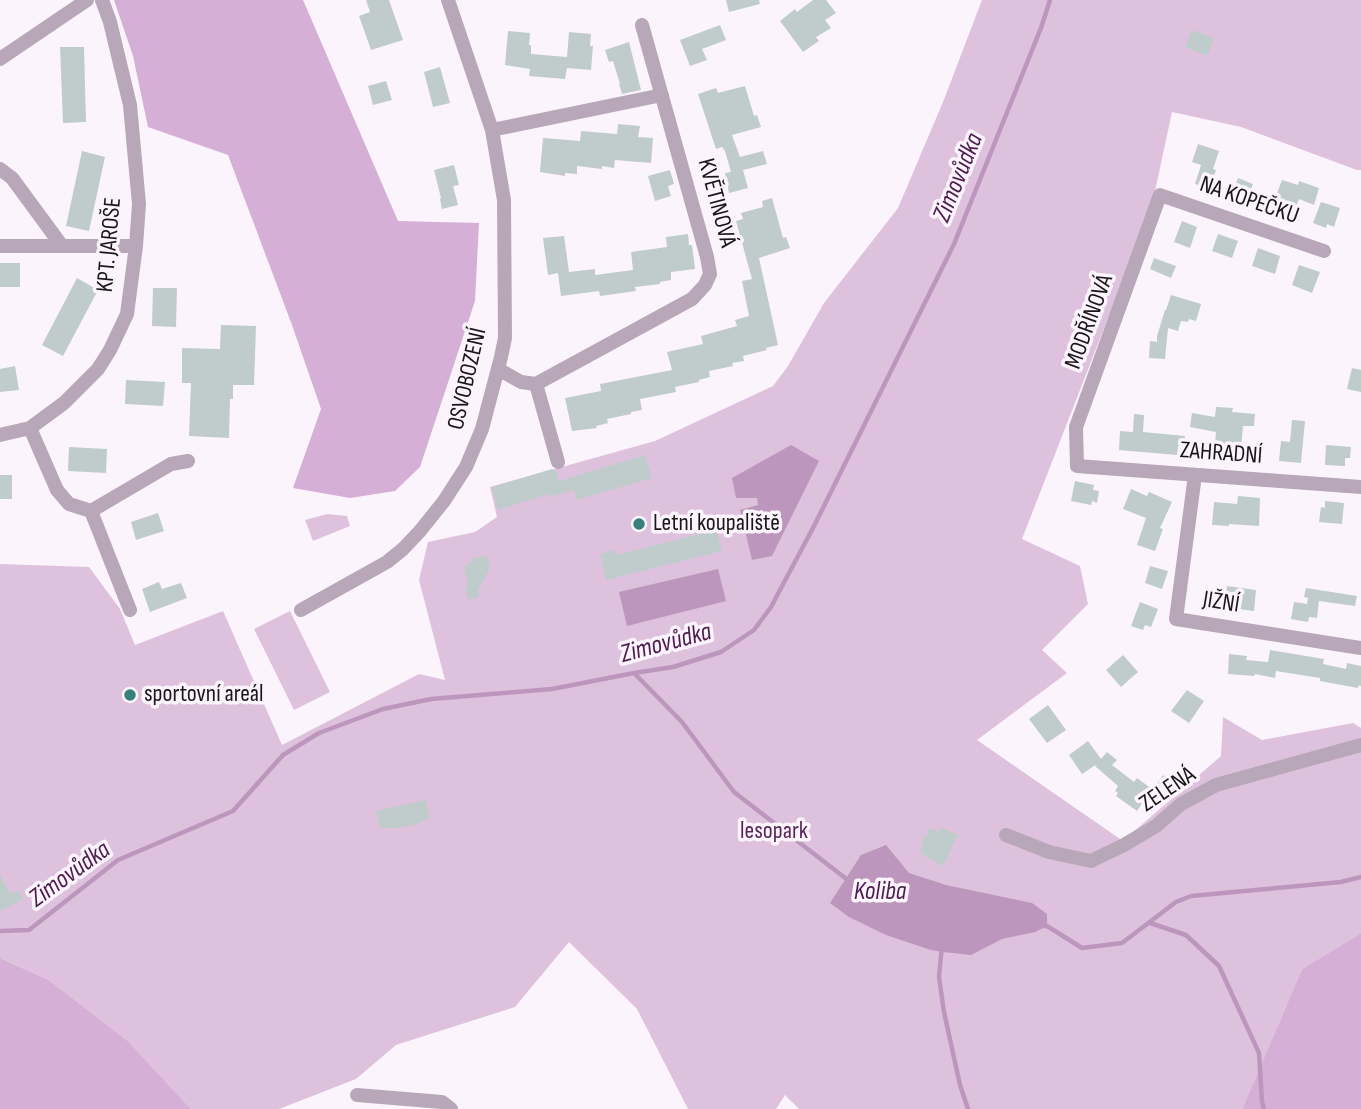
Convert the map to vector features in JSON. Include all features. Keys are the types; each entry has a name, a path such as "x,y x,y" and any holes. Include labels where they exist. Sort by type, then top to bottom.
{"street":[{"path":"0,59 87,0"},
{"name":"KPT. JAROŠE","path":"0,435 30,428 64,403 98,369 127,314 139,204 130,104 102,0"},
{"name":"OSVOBOZENÍ","path":"300,610 387,562 420,531 466,467 482,429 498,369 505,338 504,200 492,130 448,0"},
{"name":"KVĚTINOVÁ","path":"536,384 692,299 705,285 710,274 642,25"},
{"path":"492,130 662,95"},
{"path":"0,169 12,178 62,246"},
{"name":"NA KOPEČKU","path":"1160,195 1324,251"},
{"name":"MODŘÍNOVÁ","path":"1077,466 1076,426 1160,195"},
{"path":"0,246 136,246"},
{"path":"498,369 522,382 536,384 558,462"},
{"path":"30,428 57,491 69,504 91,511 171,464 188,461"},
{"name":"ZAHRADNÍ","path":"1077,466 1361,487"},
{"name":"JIŽNÍ","path":"1195,475 1176,619 1361,648"},
{"path":"91,511 130,610"},
{"name":"ZELENÁ","path":"1006,835 1049,852 1091,861 1156,826 1181,804 1216,785 1361,745"},
{"path":"357,1095 442,1102 451,1109"}],"green space":[{"name":"lesopark","path":"982,0 1361,0 1361,170 1241,127 1172,112 1152,205 1022,539 1080,566 1088,604 1042,650 1067,673 977,740 1123,841 1221,756 1223,717 1262,740 1353,723 1361,728 1361,933 1302,969 1242,1109 799,1109 785,1095 776,1109 688,1109 637,1009 569,942 515,1007 396,1045 356,1079 279,1109 191,1109 128,1041 49,980 0,958 0,564 89,567 120,609 135,645 223,611 282,745 419,674 445,680 419,580 428,542 475,532 497,517 490,487 655,441 773,386 788,366 824,303 898,208"},
{"path":"327,514 347,516 350,526 313,541 305,520"},
{"path":"290,611 330,692 294,710 254,629"}],"shaded area":[{"path":"114,0 303,0 398,221 479,223 475,301 420,467 395,491 350,498 293,488 321,409 292,325 228,155 148,127 133,56"},
{"path":"1361,933 1361,1109 1242,1109 1302,969"},
{"path":"0,958 49,980 128,1041 191,1109 0,1109"}],"water":[{"path":"791,445 819,461 772,556 752,560 740,510 758,505 757,498 736,498 732,478"},
{"path":"718,569 726,601 627,626 619,592"},
{"name":"Koliba","path":"886,845 909,873 946,885 1032,903 1047,914 1047,926 1035,932 1002,939 971,955 931,950 886,935 849,917 830,903 861,855"}],"building":[{"path":"366,0 389,0 403,40 371,50 359,16 370,12"},
{"path":"726,0 759,0 760,4 729,12"},
{"path":"813,0 826,0 836,13 825,20 831,28 816,37 819,41 803,52 780,21"},
{"path":"720,25 726,40 702,49 707,60 690,66 680,40"},
{"path":"1192,30 1214,38 1207,56 1185,47"},
{"path":"508,31 530,33 531,54 567,57 569,32 591,34 591,70 567,68 565,79 529,76 530,69 505,65"},
{"path":"629,42 641,90 622,94 613,61 609,62 605,50"},
{"path":"60,47 84,47 86,122 63,123"},
{"path":"440,67 450,103 433,107 424,72"},
{"path":"386,81 392,100 373,105 368,86"},
{"path":"745,86 754,116 757,115 761,127 732,135 740,157 763,151 767,164 743,170 748,188 729,193 725,173 731,172 725,151 722,147 716,149 698,94 716,88 718,93"},
{"path":"618,124 640,126 638,137 653,138 651,163 615,160 614,168 577,166 577,174 565,173 565,176 540,172 543,138 580,141 581,131 617,134"},
{"path":"1198,144 1219,151 1210,188 1195,184 1201,165 1192,162"},
{"path":"82,151 105,157 89,231 66,226"},
{"path":"454,165 459,185 453,186 458,205 442,209 434,170"},
{"path":"670,170 674,184 668,186 671,196 655,201 648,176"},
{"path":"1238,178 1253,184 1246,201 1231,196"},
{"path":"1282,180 1298,185 1299,181 1319,188 1314,205 1299,199 1292,218 1271,210"},
{"path":"772,198 783,238 786,237 790,248 759,258 778,345 743,356 744,361 732,363 733,366 709,371 710,377 675,387 676,392 640,399 642,410 607,419 608,423 596,426 597,428 572,431 565,398 601,391 600,384 672,370 667,352 703,344 701,336 737,326 735,320 749,316 742,281 752,279 736,221 743,219 741,213 763,207 762,201"},
{"path":"1321,202 1340,208 1334,227 1327,224 1326,228 1313,223"},
{"path":"1182,221 1197,227 1190,248 1174,242"},
{"path":"688,234 695,269 671,272 671,280 660,284 635,287 636,291 600,296 599,291 561,296 558,273 548,275 543,238 564,236 569,272 595,269 595,275 633,270 631,252 667,247 666,237"},
{"path":"1218,234 1238,241 1232,258 1212,251"},
{"path":"1258,248 1280,256 1275,274 1252,266"},
{"path":"1154,258 1176,266 1171,278 1150,269"},
{"path":"0,263 20,263 20,287 0,287"},
{"path":"1299,265 1320,272 1312,293 1292,285"},
{"path":"77,278 98,290 63,356 42,345"},
{"path":"153,288 177,288 176,327 152,326"},
{"path":"1171,295 1201,304 1196,321 1181,321 1178,331 1168,328 1165,359 1149,358 1150,341 1157,342"},
{"path":"221,325 256,326 254,385 233,385 229,438 189,436 191,383 182,383 182,348 220,349"},
{"path":"15,366 19,390 0,392 0,369"},
{"path":"1352,368 1361,370 1361,392 1347,389"},
{"path":"126,380 165,382 163,406 125,404"},
{"path":"1216,407 1255,414 1254,426 1243,426 1241,449 1236,448 1235,457 1214,456 1216,432 1190,427 1192,413 1215,417"},
{"path":"1134,414 1144,415 1143,432 1185,436 1184,446 1178,446 1177,455 1119,450 1120,431 1133,432"},
{"path":"1292,420 1305,421 1301,463 1279,461 1281,441 1290,442"},
{"path":"1326,445 1351,447 1350,458 1345,458 1345,466 1325,465"},
{"path":"69,447 107,449 106,473 68,471"},
{"path":"645,455 652,478 577,500 574,490 549,497 549,494 498,510 492,487 552,469 556,471 559,481"},
{"path":"0,475 12,475 12,499 0,499"},
{"path":"1075,481 1094,485 1093,490 1099,491 1097,503 1092,501 1091,505 1071,501"},
{"path":"1131,489 1147,496 1149,492 1172,502 1160,528 1163,529 1155,551 1137,545 1146,518 1123,509"},
{"path":"1238,496 1260,498 1259,526 1212,525 1214,502 1237,504"},
{"path":"1325,501 1344,503 1342,524 1319,522 1321,507 1325,508"},
{"path":"158,513 164,531 136,540 131,522"},
{"path":"716,530 722,551 606,580 600,554 615,550 616,555"},
{"path":"487,555 490,568 478,590 479,597 473,598 472,601 468,599 464,567 472,562 471,559"},
{"path":"1150,566 1168,571 1162,589 1145,583"},
{"path":"159,582 162,589 181,583 187,598 150,612 142,589"},
{"path":"1227,586 1256,590 1254,611 1224,607"},
{"path":"1306,588 1357,596 1355,606 1319,601 1317,618 1309,617 1308,622 1291,619 1294,602 1307,604 1308,598 1304,597"},
{"path":"1140,602 1158,609 1151,627 1145,625 1143,630 1131,626"},
{"path":"1270,650 1324,659 1323,664 1346,669 1347,663 1361,666 1361,686 1358,688 1276,671 1275,678 1255,674 1228,674 1229,654 1247,656 1246,660 1268,662"},
{"path":"1123,655 1138,672 1121,687 1106,670"},
{"path":"1187,690 1204,701 1189,723 1171,711"},
{"path":"1048,705 1066,730 1047,743 1029,719"},
{"path":"1088,741 1101,759 1107,752 1117,760 1112,765 1134,782 1137,778 1152,789 1137,811 1116,796 1118,786 1095,766 1097,764 1082,774 1069,755"},
{"path":"1163,775 1178,786 1167,801 1152,791"},
{"path":"425,800 430,818 414,825 380,828 376,811"},
{"path":"941,827 958,835 943,866 920,853 924,835 927,836 929,828 939,832"},
{"path":"0,875 10,894 18,890 23,899 0,911"}],"waterway":[{"name":"Zimovůdka","path":"0,931 29,930 118,860 233,811 283,755 319,733 383,709 431,699 552,689 673,667 721,652 754,630 771,607 814,526 954,244 1050,0"},
{"path":"634,673 682,722 734,792 849,881"},
{"path":"1042,926 1047,926 1082,948 1122,943 1176,902 1191,896 1341,882 1361,877"},
{"path":"1150,923 1186,935 1219,966 1259,1053 1264,1109"},
{"path":"942,945 939,977 944,1012 968,1109"}],"place":[{"name":"Letní koupaliště","path":"639,524"},
{"name":"sportovní areál","path":"130,695"}]}
